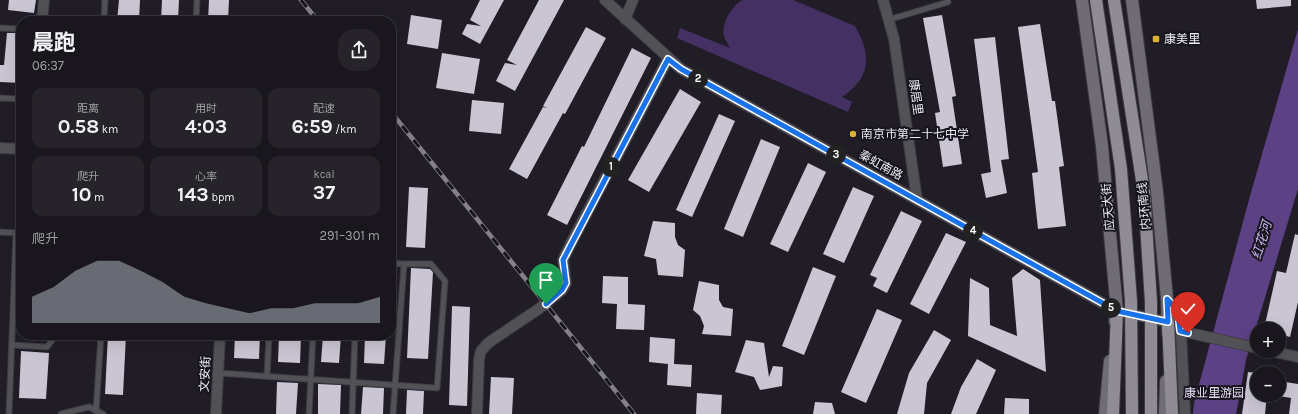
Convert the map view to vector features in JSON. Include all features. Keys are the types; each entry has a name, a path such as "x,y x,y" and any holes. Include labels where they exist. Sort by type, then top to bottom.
{"highway":[{"name":"内环南线","path":"1096,0 1121,169 1131,301 1132,414"},
{"name":"内环南线","path":"1114,0 1144,193 1151,302 1151,414"},
{"path":"1110,412 1117,311"},
{"path":"1168,322 1170,414"}],"main road":[{"name":"应天大街","path":"1082,0 1102,146 1117,311"},
{"path":"1132,0 1157,192 1168,322"}],"street":[{"path":"42,16 44,0"},
{"name":"秦虹南路","path":"605,0 668,59 688,73 1117,311 1168,322"},
{"path":"625,19 633,0"},
{"name":"康居里","path":"883,0 894,39 917,200"},
{"path":"477,414 479,359 481,351 488,343 540,308 562,290 566,283 563,260 668,59"},
{"path":"0,148 16,149"},
{"path":"1167,299 1178,311 1184,332 1186,414"},
{"path":"1184,332 1250,346"},
{"name":"文安街","path":"216,414 220,340"},
{"path":"1286,354 1298,357"}],"lane":[{"path":"104,16 105,0"},
{"path":"196,16 197,0"},
{"path":"888,20 948,2"},
{"path":"0,28 16,29"},
{"path":"0,98 16,99"},
{"path":"0,232 16,233"},
{"path":"218,373 437,388 445,281 432,264 396,263"},
{"path":"393,414 404,264"},
{"path":"9,414 16,281"},
{"path":"12,345 47,347 52,340"},
{"path":"96,411 101,340"},
{"path":"267,376 269,340"},
{"path":"309,414 313,340"},
{"path":"352,414 356,340"},
{"path":"62,414 90,407 103,414"}],"shaded area":[{"path":"742,0 793,0 855,26 864,47 866,65 859,82 842,97 852,102 848,112 677,38 680,28 730,48 723,31 725,21 734,7"}],"water":[{"name":"红花河","path":"1298,29 1298,189 1258,322 1250,322 1250,347 1246,360 1236,414 1193,414 1194,403 1250,196"}],"building":[{"path":"9,0 36,0 34,13 8,10"},
{"path":"119,0 140,0 139,16 117,16"},
{"path":"162,0 179,0 178,16 161,16"},
{"path":"209,0 229,0 228,16 208,16"},
{"path":"480,0 504,0 480,44 462,34 467,24 481,26 470,20"},
{"path":"539,0 564,0 515,91 496,81 505,63 517,65 507,60"},
{"path":"1256,0 1291,0 1291,6 1257,9"},
{"path":"411,15 442,20 438,49 407,44"},
{"path":"942,15 956,96 952,97 962,164 943,167 935,113 940,112 923,18"},
{"path":"1040,24 1052,101 1055,101 1064,166 1059,167 1066,226 1038,229 1032,173 1038,172 1018,27"},
{"path":"586,27 606,38 565,114 563,113 527,179 509,169 543,107 547,108 543,106"},
{"path":"7,33 16,33 16,83 0,82 0,65 4,65"},
{"path":"995,37 1009,159 1001,160 1007,193 986,198 981,174 991,172 974,39"},
{"path":"632,48 651,58 567,225 547,215 582,146 584,147"},
{"path":"442,53 480,59 474,94 436,88"},
{"path":"680,89 701,102 649,192 628,180"},
{"path":"472,100 504,103 501,134 469,131"},
{"path":"719,114 735,121 692,217 676,210"},
{"path":"761,139 780,147 743,237 724,229"},
{"path":"808,163 826,172 788,252 770,244"},
{"path":"409,187 428,188 425,248 406,247"},
{"path":"853,187 874,196 844,263 823,254"},
{"path":"901,211 922,221 887,293 873,286 877,278 870,275"},
{"path":"653,221 675,223 675,237 678,245 685,250 683,277 658,275 656,259 644,256"},
{"path":"946,233 966,242 929,314 910,304"},
{"path":"1295,234 1298,235 1298,302 1290,337 1286,336 1286,322 1266,322 1277,271 1286,273"},
{"path":"813,267 836,276 804,355 782,346"},
{"path":"411,268 430,269 433,272 428,359 407,358"},
{"path":"1023,269 1040,280 1046,372 968,336 970,278 989,288 990,325 1017,336 1012,278"},
{"path":"603,276 628,277 628,304 645,305 644,330 616,329 617,304 602,303"},
{"path":"699,281 719,285 719,300 723,307 733,309 731,336 702,334 704,326 700,316 693,310"},
{"path":"452,306 470,307 467,406 449,405"},
{"path":"877,309 902,320 866,403 841,392"},
{"path":"934,330 951,340 927,383 924,414 897,414 909,373"},
{"path":"650,337 675,339 674,364 692,365 691,387 667,385 668,364 649,362"},
{"path":"108,340 126,340 123,395 105,394"},
{"path":"235,340 260,340 259,359 234,358"},
{"path":"279,340 301,340 300,363 278,362"},
{"path":"323,340 341,340 339,363 321,362"},
{"path":"365,340 386,340 384,364 364,363"},
{"path":"746,340 764,343 769,377 773,366 783,367 782,386 760,390 754,377 735,372"},
{"path":"21,351 49,353 46,399 19,398"},
{"path":"977,359 996,370 976,414 951,414 961,387"},
{"path":"1248,372 1250,372 1250,402 1266,402 1265,414 1242,414"},
{"path":"491,377 514,378 512,414 489,414"},
{"path":"277,382 298,383 296,414 276,414"},
{"path":"1286,382 1298,384 1298,414 1289,414 1291,398 1286,397"},
{"path":"318,384 341,385 340,414 318,414"},
{"path":"363,387 384,388 383,414 361,414"},
{"path":"407,390 424,391 423,414 406,414"},
{"path":"697,393 722,395 721,414 696,414"},
{"path":"1005,398 1029,399 1029,414 1004,414"},
{"path":"815,402 832,403 835,414 813,414"}],"railway":[{"path":"301,0 314,16"},
{"path":"396,118 634,414"}],"place":[{"name":"康美里","path":"1156,39"},
{"name":"南京市第二十七中学","path":"853,134"}],"route":[{"path":"546,304 562,290 566,283 563,260 668,59 681,69 1117,311 1168,322 1167,299 1178,311 1180,331 1188,333"}],"park label":[{"name":"康业里游园","path":"1214,393"}]}
